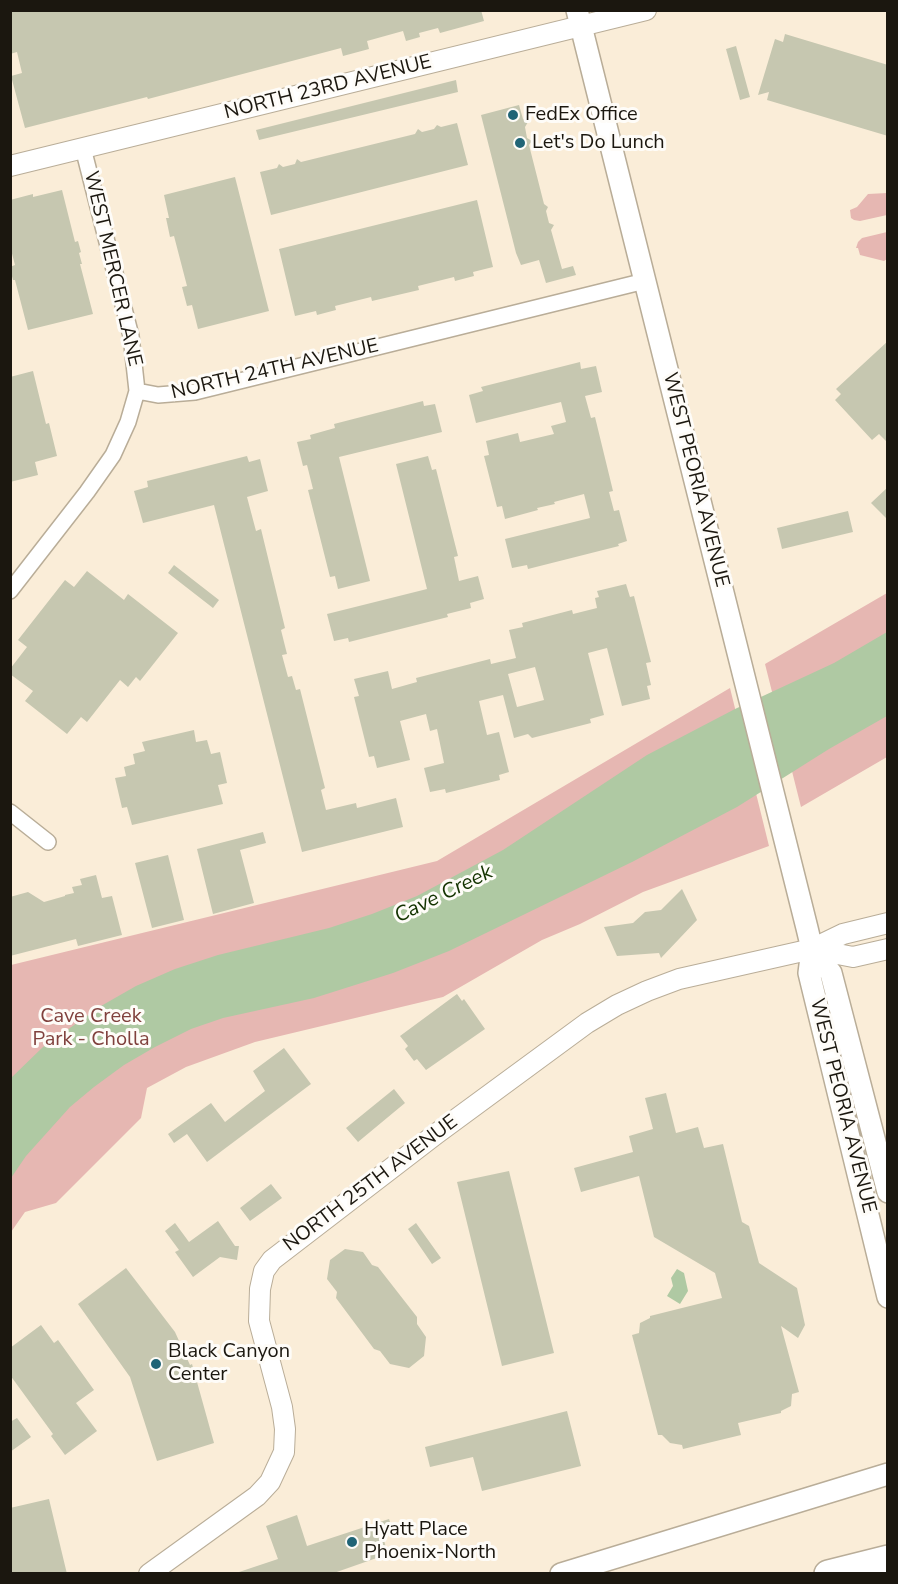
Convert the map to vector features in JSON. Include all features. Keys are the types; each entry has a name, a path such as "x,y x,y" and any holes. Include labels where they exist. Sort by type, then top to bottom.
{"highway":[{"path":"828,1574 888,1559"}],"main road":[{"name":"WEST PEORIA AVENUE","path":"579,18 775,795 812,949 809,973 888,1297"},
{"name":"WEST PEORIA AVENUE","path":"812,949 831,973 888,1192"},
{"path":"561,1574 888,1474"}],"street":[{"name":"NORTH 23RD AVENUE","path":"10,166 579,18 646,10"},
{"name":"WEST MERCER LANE","path":"83,148 131,336 137,392"},
{"name":"NORTH 24TH AVENUE","path":"137,392 158,395 195,392 645,281"},
{"path":"10,591 87,492 113,454 128,422 137,392"},
{"path":"10,812 48,842"},
{"name":"NORTH 25TH AVENUE","path":"149,1574 257,1496 270,1482 284,1452 285,1429 282,1407 259,1321 260,1289 264,1271 272,1260 436,1134 587,1023 617,1005 679,979 812,949 843,934 888,923"},
{"name":"NORTH 25TH AVENUE","path":"812,949 853,957 888,949"}],"green space":[{"path":"887,193 887,215 860,221 851,218 850,210 857,207 868,194"},
{"path":"887,232 887,259 884,261 860,255 856,248 862,238"},
{"path":"887,593 887,757 801,807 765,664"},
{"name":"Cave Creek Park - Cholla","path":"730,688 769,846 643,892 580,924 542,940 443,997 255,1042 186,1067 147,1088 141,1118 56,1203 25,1212 11,1232 11,965 437,861"}],"water":[{"name":"Cave Creek","path":"887,632 887,716 829,749 737,807 632,862 449,951 393,973 314,998 223,1018 191,1029 155,1047 124,1065 70,1107 26,1156 11,1178 11,1078 43,1047 101,1006 136,986 175,969 218,955 329,928 417,896 503,850 647,755 735,709 834,663"},
{"path":"677,1269 684,1273 688,1291 680,1304 667,1296 673,1286 671,1278"}],"building":[{"path":"10,10 481,10 484,21 440,33 438,28 419,33 420,37 406,41 403,31 367,41 369,49 343,56 341,48 148,99 147,97 25,128 11,76 22,73 17,52 10,54"},
{"path":"785,34 888,65 888,136 767,100 769,92 758,95 775,39 783,42"},
{"path":"736,46 750,97 740,100 726,49"},
{"path":"456,80 458,92 259,140 256,130"},
{"path":"519,105 523,119 528,122 525,127 527,138 532,141 529,145 544,204 548,207 546,211 549,223 554,225 551,230 562,269 573,266 576,275 546,283 539,260 521,265 516,253 481,115"},
{"path":"457,123 468,165 271,215 260,172 277,168 279,164 283,167 295,164 297,159 301,162 415,134 418,129 422,132 434,129 437,125 441,127"},
{"path":"235,177 269,311 198,329 192,305 187,306 182,287 187,286 174,236 170,237 164,195"},
{"path":"62,190 75,242 78,241 81,252 79,253 82,264 80,264 93,314 28,330 10,269 15,265 10,246 10,200"},
{"path":"477,200 493,267 473,272 474,276 455,281 454,277 418,286 419,290 372,301 371,297 335,306 336,310 317,315 316,311 295,316 279,249"},
{"path":"888,341 888,443 879,434 872,440 835,400 841,394 836,389"},
{"path":"580,362 581,369 596,366 602,392 585,396 591,418 595,417 613,491 609,492 614,511 619,510 627,541 618,544 619,546 528,569 527,565 512,568 505,539 590,518 584,494 505,519 502,506 497,507 484,456 489,455 486,441 518,433 520,442 554,434 551,426 566,422 561,402 476,423 469,395 483,391 481,387"},
{"path":"33,371 46,424 49,423 57,456 35,462 38,475 10,482 10,377"},
{"path":"423,401 424,406 435,404 442,432 339,457 370,581 338,589 335,576 330,577 308,490 313,489 307,465 303,466 297,442 311,439 310,435 335,428 334,424"},
{"path":"247,456 249,462 260,459 268,491 247,497 256,531 261,529 285,628 281,630 287,654 282,655 288,677 292,676 296,690 300,689 325,788 321,790 326,810 356,803 357,808 396,798 403,827 302,852 214,505 143,523 134,491 148,487 147,481"},
{"path":"428,456 432,470 436,469 458,556 454,557 459,581 478,576 484,599 470,603 471,608 447,614 448,617 349,642 348,638 334,641 327,614 427,589 396,464"},
{"path":"888,487 888,520 871,503"},
{"path":"848,511 853,532 782,549 777,528"},
{"path":"174,565 219,600 213,608 168,573"},
{"path":"87,571 124,600 128,594 178,633 140,681 136,677 128,687 120,680 87,722 81,717 67,734 25,701 33,691 10,674 10,669 27,647 18,640 65,580 74,587"},
{"path":"626,584 630,597 634,596 651,662 646,663 651,685 647,686 650,699 622,706 607,648 588,653 604,715 590,719 591,723 532,738 528,734 514,738 503,695 479,701 487,735 499,732 509,772 499,775 500,780 446,793 445,789 430,792 424,768 444,763 437,729 430,731 426,714 400,721 410,760 377,768 374,756 369,757 354,697 359,696 354,679 388,671 392,689 417,682 416,678 490,659 491,664 516,658 509,630 523,627 522,623 572,610 573,614 597,608 595,598 599,597 597,591","holes":["535,667 544,700 517,707 508,674"]},
{"path":"194,730 196,742 207,740 211,754 220,752 227,783 218,785 223,804 132,825 127,807 122,808 115,778 126,776 124,767 135,764 133,754 145,751 142,742"},
{"path":"263,832 266,843 240,850 254,903 213,914 197,849"},
{"path":"168,855 184,920 152,928 135,863"},
{"path":"96,875 102,898 112,896 122,935 78,946 76,939 10,956 10,897 28,892 44,902 74,893 72,887 82,885 80,879"},
{"path":"682,889 697,920 661,958 659,953 617,956 604,927 633,923 645,912 661,910"},
{"path":"457,994 462,1001 464,999 485,1029 426,1070 417,1059 414,1061 405,1049 408,1046 400,1036"},
{"path":"284,1048 311,1084 207,1162 187,1134 174,1143 168,1134 211,1103 225,1122 265,1091 253,1071"},
{"path":"394,1089 405,1103 358,1142 346,1128"},
{"path":"666,1093 676,1133 698,1127 704,1148 723,1144 742,1222 749,1226 759,1263 797,1288 805,1325 798,1338 781,1326 799,1392 792,1394 791,1406 781,1413 738,1423 741,1435 683,1449 682,1445 670,1443 662,1435 658,1435 632,1335 639,1333 640,1323 650,1316 722,1298 715,1273 654,1237 639,1176 581,1192 574,1168 633,1152 629,1136 653,1129 645,1098"},
{"path":"509,1171 554,1353 502,1366 457,1182"},
{"path":"271,1184 282,1198 250,1221 240,1208"},
{"path":"218,1221 235,1246 239,1246 237,1260 220,1257 193,1277 175,1252 179,1250 165,1231 175,1223 189,1242"},
{"path":"416,1223 441,1258 432,1264 408,1229"},
{"path":"345,1249 363,1252 372,1265 378,1267 417,1317 417,1324 426,1337 424,1356 409,1368 390,1364 380,1351 374,1349 336,1298 337,1292 327,1279 330,1260"},
{"name":"Black Canyon Center","path":"126,1268 175,1332 190,1365 192,1364 214,1443 157,1461 130,1377 78,1304"},
{"path":"41,1325 54,1343 58,1340 94,1390 76,1403 97,1431 65,1455 51,1436 53,1434 10,1375 10,1348"},
{"path":"567,1411 581,1466 482,1491 473,1457 430,1467 425,1447"},
{"path":"17,1418 31,1437 10,1452 10,1422"},
{"path":"49,1499 67,1574 10,1574 10,1508"},
{"name":"Hyatt Place Phoenix-North","path":"297,1515 307,1546 389,1519 393,1531 382,1534 388,1554 331,1574 240,1574 239,1572 278,1559 266,1526"}],"place":[{"name":"FedEx Office","path":"513,115"},
{"name":"Let's Do Lunch","path":"520,143"},
{"name":"Black Canyon Center","path":"156,1364"},
{"name":"Hyatt Place Phoenix-North","path":"352,1542"}]}
